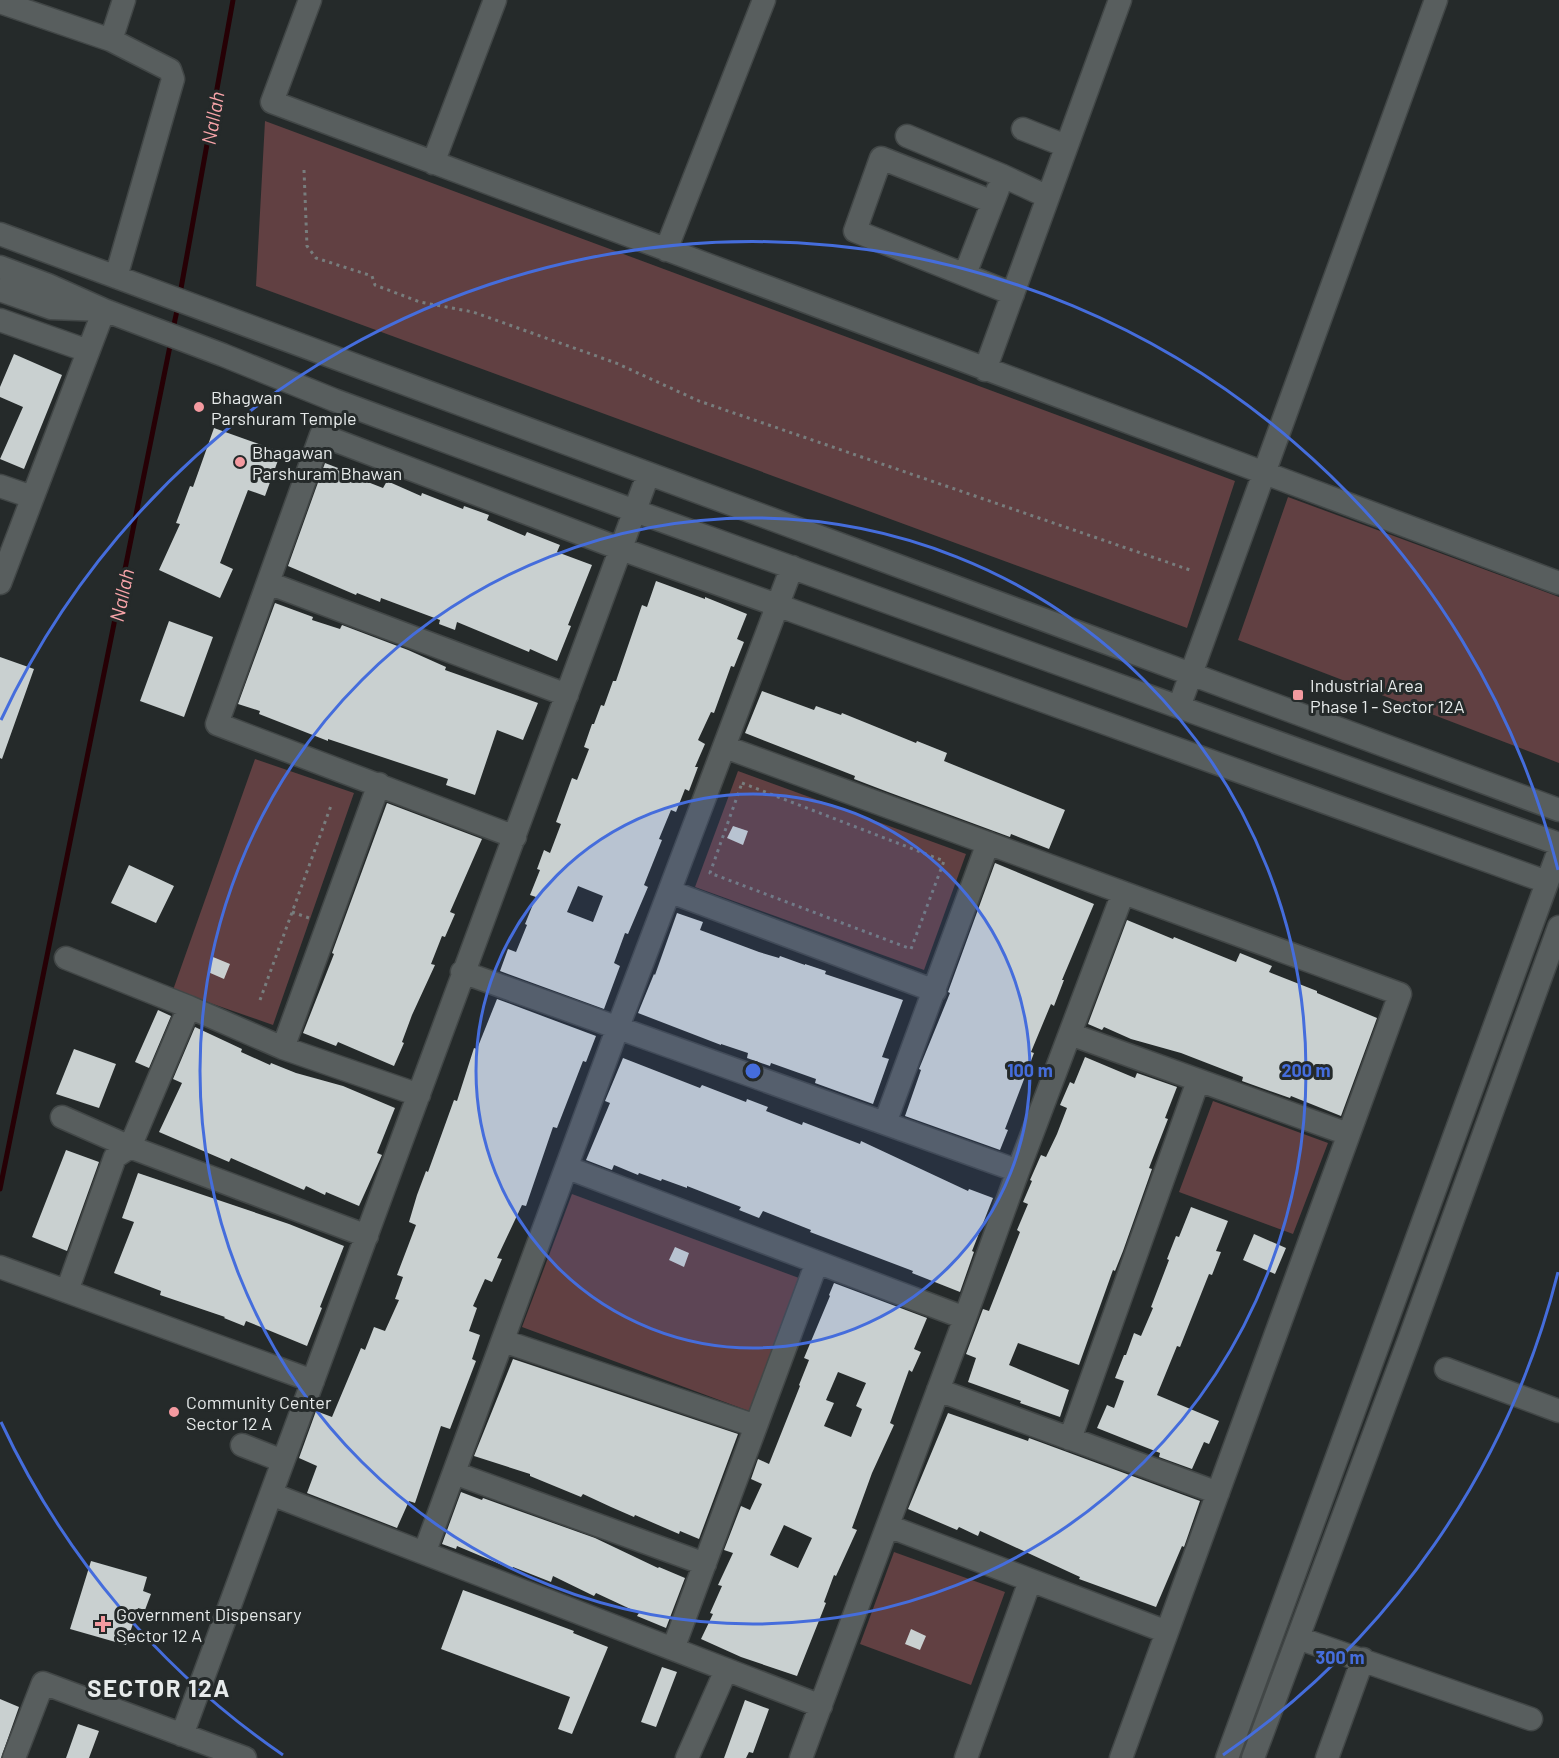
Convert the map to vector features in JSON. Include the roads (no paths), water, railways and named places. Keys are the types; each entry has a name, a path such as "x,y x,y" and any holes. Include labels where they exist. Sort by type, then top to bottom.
{"street":[{"path":"111,40 124,0"},
{"path":"310,0 272,102 1559,583"},
{"path":"433,163 495,0"},
{"path":"666,250 765,0"},
{"path":"985,370 1120,0"},
{"path":"1179,707 1436,0"},
{"path":"0,2 111,40 170,70 173,79 116,277"},
{"path":"1023,129 1066,146"},
{"path":"906,136 1048,197"},
{"path":"993,202 881,158 855,231 1013,294"},
{"path":"953,186 963,160"},
{"path":"965,274 1003,176"},
{"path":"0,234 1559,810"},
{"path":"0,267 48,285 113,314 334,400 1559,844"},
{"path":"0,290 51,308 113,314"},
{"path":"0,584 88,351 113,314"},
{"path":"0,320 88,351"},
{"path":"515,837 217,724 321,435 621,549 1547,882"},
{"path":"182,1735 419,1095 462,972 515,837 648,475"},
{"path":"0,486 33,497"},
{"path":"425,1551 568,1168 618,1027 671,892 792,567"},
{"path":"268,583 567,695"},
{"path":"725,747 1400,994 1121,1758"},
{"path":"283,1048 379,784"},
{"path":"885,1123 988,843"},
{"path":"1227,1758 1559,850"},
{"path":"671,892 935,991"},
{"path":"801,1758 965,1318 1017,1171 1123,893"},
{"path":"1253,1758 1409,1340 1559,927"},
{"path":"66,958 189,1007 283,1048 419,1095"},
{"path":"462,972 1017,1171"},
{"path":"68,1291 115,1157 130,1147 189,1007"},
{"path":"1070,1034 1348,1134"},
{"path":"1070,1438 1198,1081"},
{"path":"62,1117 130,1147 366,1236"},
{"path":"568,1168 965,1318"},
{"path":"673,1649 817,1262"},
{"path":"0,1267 313,1381"},
{"path":"503,1341 756,1426"},
{"path":"1446,1369 1559,1411"},
{"path":"938,1390 1218,1492"},
{"path":"242,1445 283,1461"},
{"path":"454,1473 705,1564"},
{"path":"271,1494 425,1551 821,1706"},
{"path":"888,1526 1167,1632"},
{"path":"966,1758 1030,1581"},
{"path":"1298,1638 1531,1719"},
{"path":"1327,1758 1363,1659"},
{"path":"687,1758 726,1670"},
{"path":"14,1758 43,1683 245,1758"}],"waterway":[{"name":"Nallah","path":"180,294 233,0"},
{"name":"Nallah","path":"173,329 178,306"},
{"name":"Nallah","path":"0,1189 171,341"}],"place":[{"name":"Bhagwan Parshuram Temple","path":"199,407"},
{"name":"Bhagawan Parshuram Bhawan","path":"240,462"},
{"name":"Industrial Area Phase 1 - Sector 12A","path":"1298,695"},
{"name":"Community Center Sector 12 A","path":"174,1412"},
{"name":"Government Dispensary Sector 12 A","path":"103,1624"}],"district":[{"name":"SECTOR 12A","path":"159,1687"}]}
